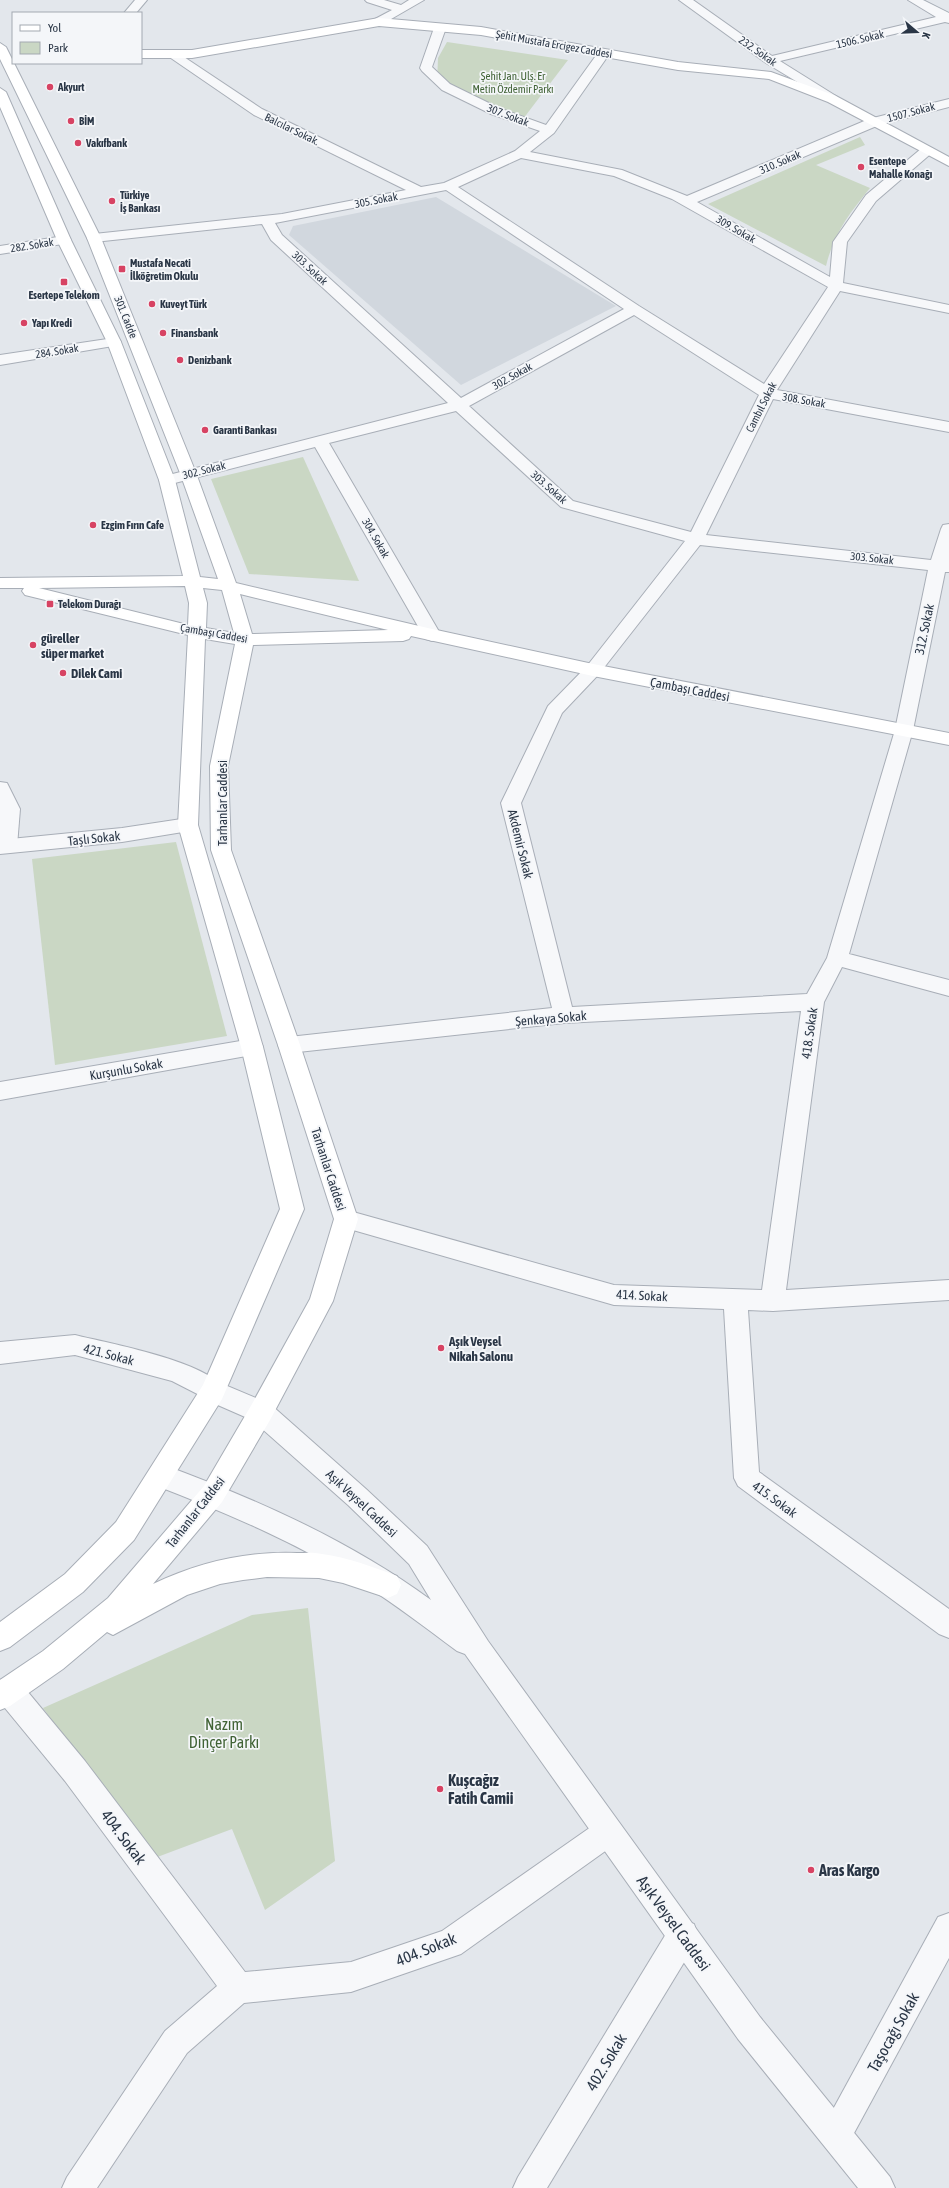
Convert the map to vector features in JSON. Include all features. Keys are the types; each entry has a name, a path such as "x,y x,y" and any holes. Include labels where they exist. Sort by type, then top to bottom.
{"main road":[{"name":"Şehit Mustafa Ercigez Caddesi","path":"142,54 207,52 380,22 481,31 678,66 771,76 832,99 949,162"},
{"name":"301. Cadde","path":"4,54 94,238 188,473 228,586"},
{"name":"301. Cadde","path":"2,101 64,240 114,342 167,480 192,581"},
{"name":"Çambaşı Caddesi","path":"0,584 192,581 228,586 432,635 593,670 949,739"},
{"name":"Tarhanlar Caddesi","path":"0,1638 79,1578 125,1531 213,1391 292,1209 252,1047 188,825 198,603 192,581"},
{"name":"Çambaşı Caddesi","path":"0,584 196,632 245,640 432,635"},
{"name":"Tarhanlar Caddesi","path":"4,1693 53,1660 117,1607 213,1494 261,1412 321,1301 346,1219 289,1045 221,850 219,766 245,640 228,586"},
{"path":"53,1660 152,1597 198,1577 235,1567 280,1565 326,1566 388,1585"}],"street":[{"path":"131,12 141,0"},
{"path":"371,0 402,9"},
{"path":"380,22 418,0"},
{"name":"232. Sokak","path":"686,0 770,60 832,99"},
{"path":"914,0 948,18"},
{"name":"1506. Sokak","path":"770,60 948,18"},
{"name":"307. Sokak","path":"440,28 426,68 446,87 495,111 549,130"},
{"name":"305. Sokak","path":"94,238 267,220 448,186 520,154 549,130 604,53"},
{"name":"Balcılar Sokak.","path":"171,54 258,112 420,192"},
{"name":"1507. Sokak","path":"874,122 949,103"},
{"name":"310. Sokak","path":"687,201 874,122"},
{"name":"Cambıl Sokak","path":"593,670 696,539 767,393 836,286 840,242 871,198 927,151"},
{"name":"309. Sokak","path":"520,154 617,173 677,196 836,286 949,310"},
{"path":"448,186 634,309"},
{"name":"303. Sokak","path":"267,220 276,236 567,504 696,539 943,566"},
{"name":"282. Sokak","path":"0,250 64,240"},
{"name":"308. Sokak","path":"634,309 767,393 949,427"},
{"name":"302. Sokak","path":"167,480 188,473 320,442 460,405 634,309"},
{"name":"284. Sokak","path":"0,360 114,342"},
{"name":"304. Sokak","path":"320,442 432,635"},
{"name":"312. Sokak","path":"904,730 943,566 949,529"},
{"name":"Akdemir Sokak","path":"564,1016 511,803 554,710 593,670"},
{"name":"418. Sokak","path":"773,1301 813,1002 837,958 904,730"},
{"path":"0,788 10,809 3,847"},
{"name":"Taşlı Sokak","path":"3,847 122,835 188,825"},
{"path":"837,958 949,988"},
{"name":"Şenkaya Sokak","path":"289,1045 564,1016 813,1002"},
{"name":"Kurşunlu Sokak","path":"0,1091 252,1047"},
{"name":"414. Sokak","path":"346,1219 614,1295 773,1301 949,1290"},
{"name":"415. Sokak","path":"735,1299 747,1478 949,1625"},
{"name":"421. Sokak","path":"0,1353 76,1345 178,1372 213,1391"},
{"name":"Aşık Veysel Caddesi","path":"213,1391 261,1412 357,1497 418,1555 478,1650 749,2028 879,2188"},
{"name":"Aşık Veysel Caddesi","path":"160,1476 213,1494 357,1565 388,1585 478,1650"},
{"name":"404. Sokak","path":"4,1693 75,1772 238,1988 351,1977 450,1943 608,1832"},
{"name":"Taşocağı Sokak","path":"836,2135 949,1928"},
{"name":"402. Sokak","path":"529,2188 683,1935"},
{"path":"78,2188 176,2042 238,1988"}],"shaded area":[{"path":"436,197 616,306 461,385 289,235 293,226"}],"green space":[{"name":"Şehit Jan. Ulş. Er Metin Özdemir Parkı","path":"447,42 568,60 523,119 437,83 438,58"},
{"path":"860,137 865,145 816,165 870,188 843,224 833,244 826,266 708,204"},
{"path":"303,457 359,581 249,574 211,479"},
{"path":"176,842 227,1036 55,1065 32,859"},
{"name":"Nazım Dinçer Parkı","path":"308,1608 335,1861 265,1910 232,1829 152,1859 43,1708 252,1615"}],"place":[{"name":"Akyurt","path":"50,87"},
{"name":"BİM","path":"71,121"},
{"name":"Vakıfbank","path":"78,143"},
{"name":"Esentepe Mahalle Konağı","path":"861,167"},
{"name":"Türkiye İş Bankası","path":"112,201"},
{"name":"Mustafa Necati İlköğretim Okulu","path":"122,269"},
{"name":"Esertepe Telekom","path":"64,282"},
{"name":"Kuveyt Türk","path":"152,304"},
{"name":"Yapı Kredi","path":"24,323"},
{"name":"Finansbank","path":"163,333"},
{"name":"Denizbank","path":"180,360"},
{"name":"Garanti Bankası","path":"205,430"},
{"name":"Ezgim Fırın Cafe","path":"93,525"},
{"name":"Telekom Durağı","path":"50,604"},
{"name":"güreller süper market","path":"33,645"},
{"name":"Dilek Cami","path":"63,673"},
{"name":"Aşık Veysel Nikah Salonu","path":"441,1348"},
{"name":"Kuşcağız Fatih Camii","path":"440,1789"},
{"name":"Aras Kargo","path":"811,1870"}]}
